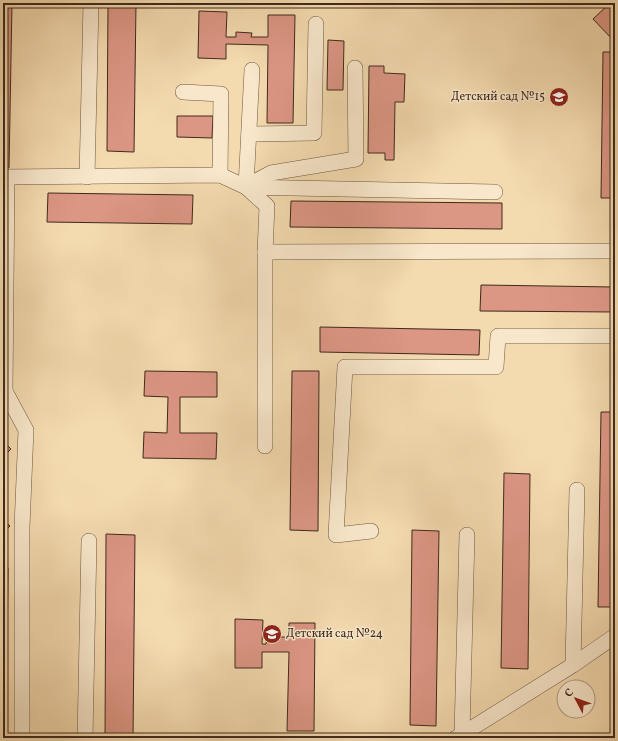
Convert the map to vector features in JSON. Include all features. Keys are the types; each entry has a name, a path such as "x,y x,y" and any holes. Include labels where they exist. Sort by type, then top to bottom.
{"lane":[{"path":"87,177 91,3"},
{"path":"249,134 314,133 316,24"},
{"path":"246,187 271,173 356,159 355,68"},
{"path":"246,187 252,70"},
{"path":"183,92 221,94 220,175"},
{"path":"22,738 22,527 26,430 4,391 5,177 220,175 246,187 267,206 265,252 265,446"},
{"path":"246,187 495,192"},
{"path":"265,252 615,251"},
{"path":"371,530 336,535 345,367 496,367 498,336 615,336"},
{"path":"572,665 577,490"},
{"path":"458,736 467,535"},
{"path":"85,738 89,541"},
{"path":"458,736 572,665 615,636"}],"building":[{"path":"3,3 12,3 9,168 3,168"},
{"path":"108,3 136,3 134,152 107,151"},
{"path":"610,3 615,3 615,185 614,198 601,198 603,52 612,52 612,39 593,19"},
{"path":"199,11 227,12 226,37 236,37 236,32 252,33 251,37 268,37 268,15 295,15 293,123 267,123 268,45 226,44 226,59 198,58"},
{"path":"328,40 344,41 343,90 327,90"},
{"path":"369,66 384,66 384,73 405,74 404,102 395,102 394,160 385,160 385,153 368,153"},
{"path":"177,116 213,116 212,138 177,137"},
{"path":"48,193 193,195 192,224 47,222"},
{"path":"291,201 502,203 502,229 290,227"},
{"path":"481,285 615,287 615,312 480,311"},
{"path":"320,327 480,330 479,355 320,352"},
{"path":"145,371 217,372 217,397 180,397 180,433 217,433 216,459 143,458 144,432 167,433 168,397 144,396"},
{"path":"292,371 319,371 318,531 290,530"},
{"path":"601,412 615,412 615,607 598,607"},
{"path":"3,441 11,449 3,457"},
{"path":"504,473 530,474 528,669 501,668"},
{"path":"3,519 10,526 3,532"},
{"path":"412,530 439,531 436,726 410,725"},
{"path":"106,534 135,535 133,738 105,738"},
{"path":"3,568 8,568 6,738 3,738"},
{"path":"235,619 263,620 262,644 266,644 267,637 289,637 289,623 315,623 314,731 287,731 289,652 262,652 262,668 235,668"}],"place":[{"name":"Детский сад №15","path":"559,97"},
{"name":"Детский сад №24","path":"272,634"}]}
